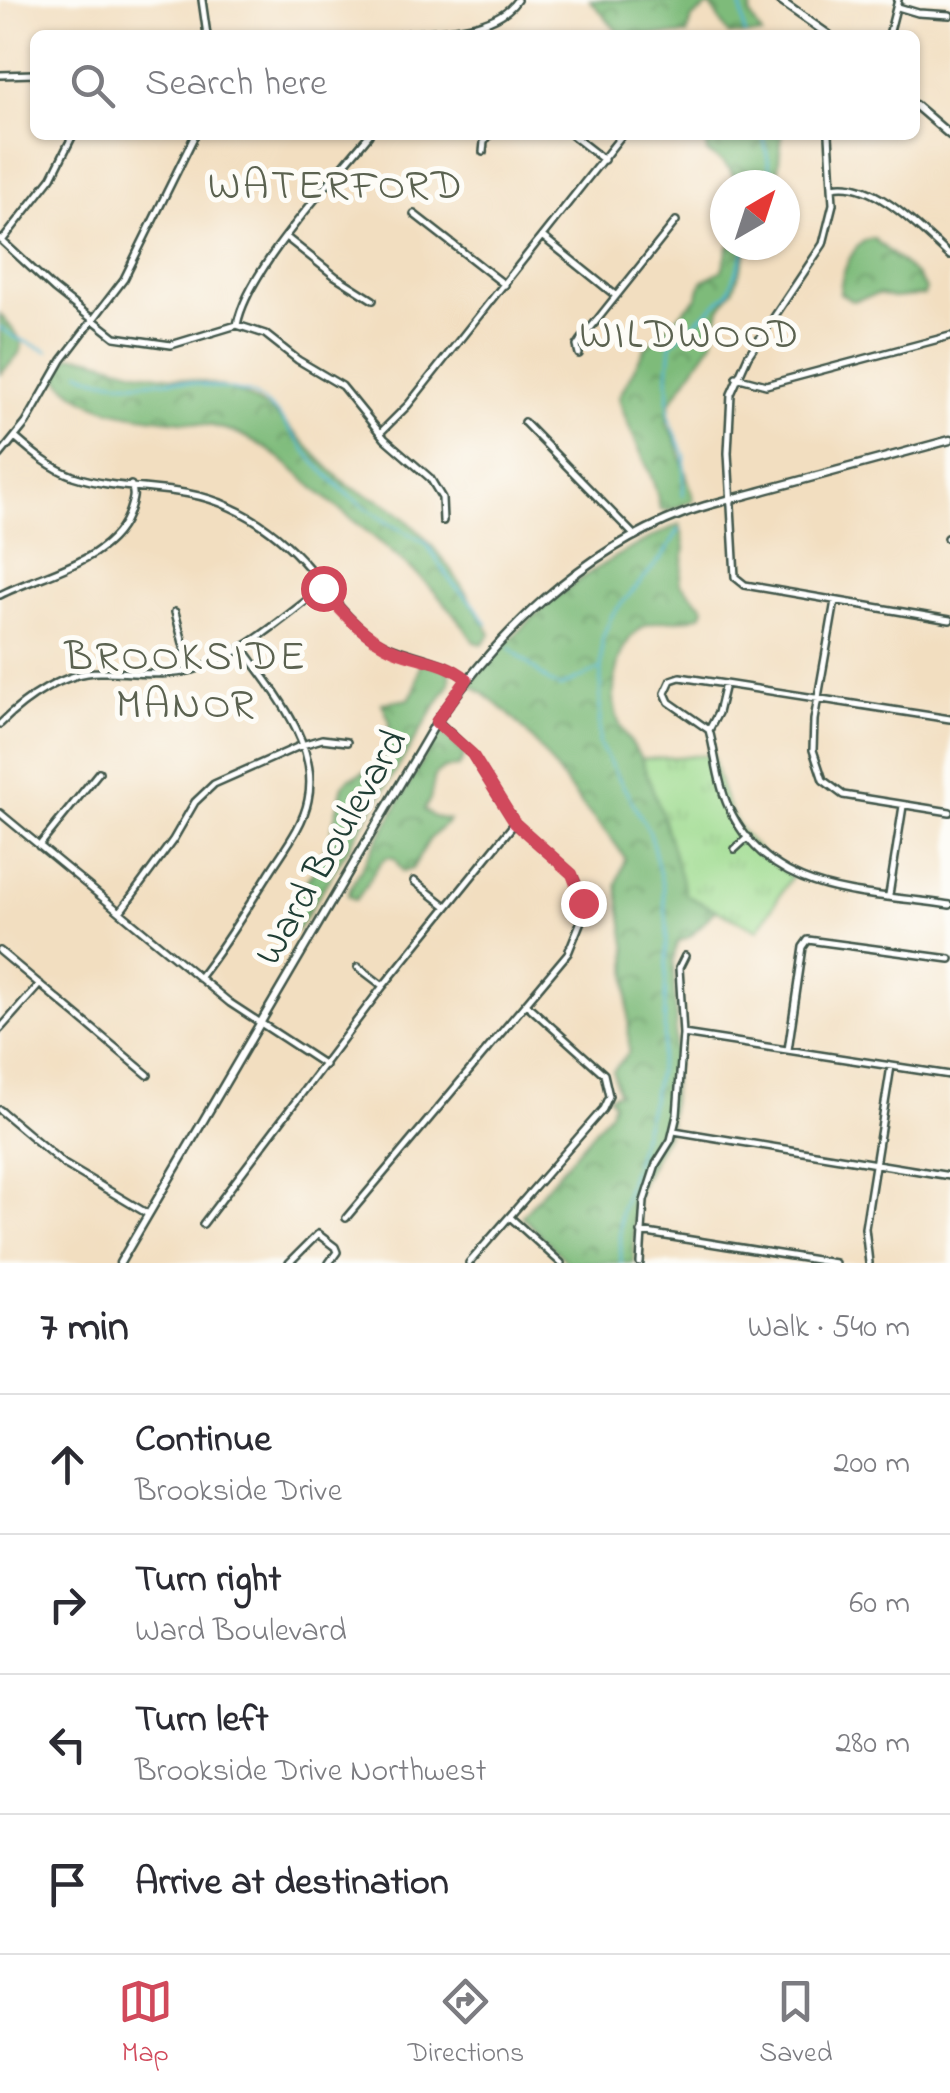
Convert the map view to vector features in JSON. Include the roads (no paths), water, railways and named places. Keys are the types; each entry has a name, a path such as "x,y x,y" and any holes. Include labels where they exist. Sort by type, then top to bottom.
{"main road":[{"path":"778,0 823,30"},
{"path":"920,110 950,135"},
{"name":"Ward Boulevard","path":"120,1263 436,722 512,628 580,571 636,536 687,512 950,440"}],"street":[{"path":"202,0 205,30"},
{"path":"433,30 500,16 516,0"},
{"path":"891,30 898,4 918,13 950,16"},
{"path":"474,24 475,30"},
{"path":"0,75 30,74"},
{"path":"71,140 52,178 1,240 92,321 122,340 181,343 238,325 265,334 298,360 342,386 380,433 435,483 442,498 442,522"},
{"path":"0,455 16,438 54,373 134,262 193,140"},
{"path":"238,325 248,292 364,140"},
{"path":"483,152 485,140"},
{"path":"578,140 604,160"},
{"path":"380,433 408,406 618,140"},
{"path":"829,140 833,186 831,216 823,244 736,377 728,422 734,569 740,582 950,620"},
{"path":"833,186 854,185 876,194 950,256"},
{"path":"414,214 505,285"},
{"path":"579,354 577,346 676,220"},
{"path":"543,237 616,295"},
{"path":"287,238 334,276 373,300"},
{"path":"736,377 766,385 950,336"},
{"path":"524,422 636,536"},
{"path":"16,438 44,462 64,472 94,481 198,495 242,513 291,549 347,616 373,638 400,652 447,664 467,679"},
{"path":"0,594 94,554 112,542 127,519 135,494 131,485"},
{"path":"0,724 27,701 79,674 152,675 190,670 242,648 323,588"},
{"path":"836,600 812,750 823,780 844,795 950,812"},
{"path":"176,612 190,670"},
{"path":"199,978 233,933 301,819 309,794 302,745 279,700 242,648"},
{"path":"709,730 667,699 668,682 680,677 950,719"},
{"path":"725,684 722,703 709,730 723,792 748,837 764,855 806,882 950,905"},
{"path":"346,1218 526,1004 581,928 583,903 567,868 515,823 472,754 436,722"},
{"path":"120,912 203,793 220,780 322,739 347,742"},
{"path":"39,846 99,772"},
{"path":"889,895 903,806"},
{"path":"0,813 199,978 325,1065"},
{"path":"203,1224 383,986 515,823"},
{"path":"735,850 748,837"},
{"path":"414,881 446,906"},
{"path":"788,1050 803,947 808,940 950,959"},
{"path":"0,951 148,1076"},
{"path":"640,1263 640,1232 649,1182 674,1130 681,1087 684,1034 680,968 685,956"},
{"path":"358,967 383,986"},
{"path":"0,1030 40,984"},
{"path":"469,1263 603,1109 610,1096 604,1074 526,1004"},
{"path":"684,1034 950,1076"},
{"path":"869,1263 865,1228 892,1066"},
{"path":"0,1110 64,1164 148,1214"},
{"path":"674,1130 950,1176"},
{"path":"511,1217 560,1263"},
{"path":"640,1232 835,1263"},
{"path":"289,1263 318,1234 335,1246 337,1252 329,1263"}],"waterway":[{"path":"740,0 744,30"},
{"path":"764,140 770,170"},
{"path":"683,495 685,456 669,418 671,344 728,293 741,260"},
{"path":"0,327 48,351"},
{"path":"80,372 97,379 133,383 176,380 250,393 262,400 277,413 315,463 349,496 426,543 451,582 487,624"},
{"path":"621,1263 620,1214 664,1041 667,926 650,833 599,744 602,639 612,615 662,557 679,530"},
{"path":"510,648 560,687 600,669"}],"district":[{"name":"WATERFORD","path":"336,183"},
{"name":"WILDWOOD","path":"690,332"},
{"name":"BROOKSIDE MANOR","path":"186,678"}]}
